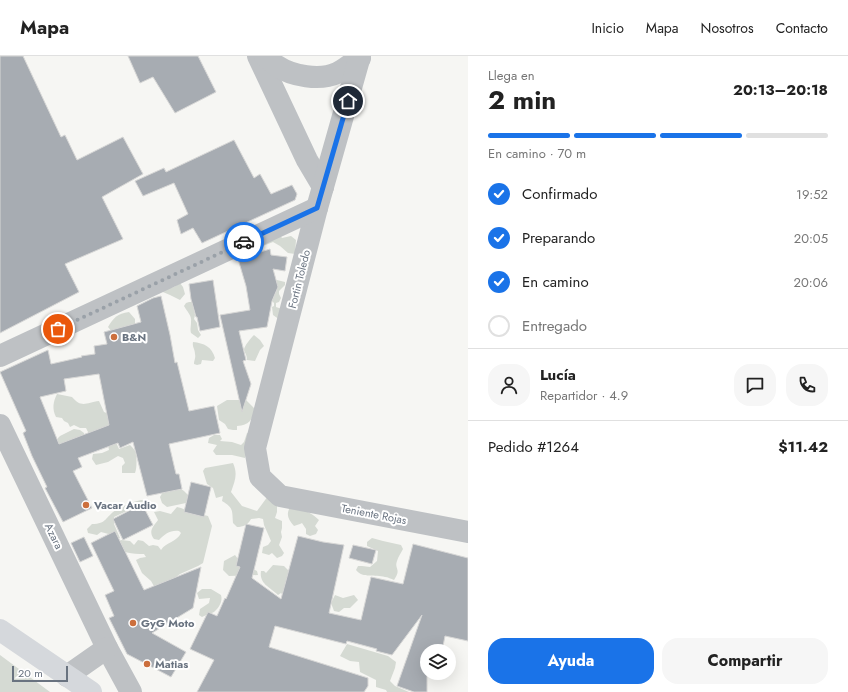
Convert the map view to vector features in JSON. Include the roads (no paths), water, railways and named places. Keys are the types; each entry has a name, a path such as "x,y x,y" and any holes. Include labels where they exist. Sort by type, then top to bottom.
{"main road":[{"path":"0,630 91,692"}],"street":[{"path":"258,56 307,160 323,188"},
{"path":"265,56 276,66 288,72 323,77 336,74 360,57"},
{"name":"Fortin Toledo","path":"280,496 260,477 255,448 317,208 360,57"},
{"path":"0,356 317,208"},
{"name":"Azara","path":"0,425 107,648 130,692"},
{"name":"Teniente Rojas","path":"280,496 468,532"},
{"path":"67,676 107,648"}],"place":[{"name":"B&N","path":"114,337"},
{"name":"Vacar Audio","path":"86,505"},
{"name":"GyG Moto","path":"133,623"},
{"name":"Matias","path":"147,664"}]}
